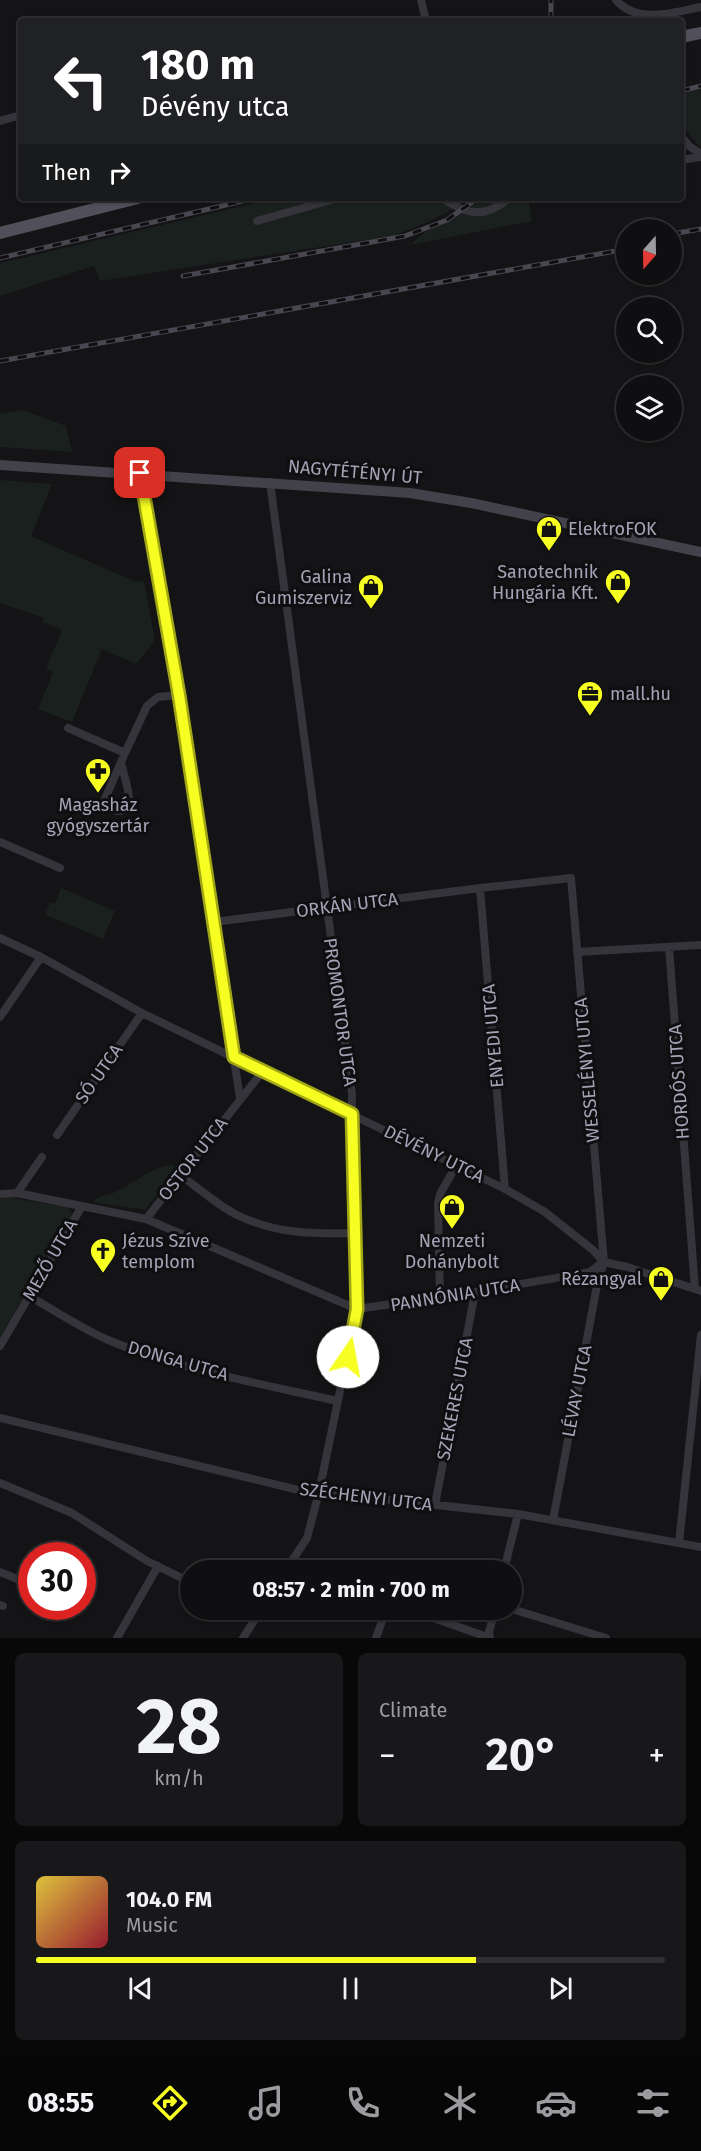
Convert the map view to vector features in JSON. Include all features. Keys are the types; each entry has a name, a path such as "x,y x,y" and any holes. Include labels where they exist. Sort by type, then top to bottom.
{"main road":[{"path":"684,36 701,33"},
{"path":"0,233 126,201"},
{"name":"NAGYTÉTÉNYI ÚT","path":"0,465 270,482 434,496 701,552"}],"street":[{"path":"421,0 425,18"},
{"path":"616,0 642,15 701,7"},
{"path":"0,120 18,116"},
{"path":"684,140 701,156"},
{"path":"684,159 701,156"},
{"path":"257,221 327,201"},
{"path":"447,201 463,210 479,213 489,212 506,201"},
{"name":"OSTOR UTCA","path":"140,473 179,695 240,1099"},
{"name":"PROMONTOR UTCA","path":"270,482 352,1094 357,1309 319,1492 307,1538 293,1560"},
{"path":"121,763 130,800 129,807 118,813 105,807 104,801 125,753 147,706 158,698 179,695"},
{"path":"68,728 125,753"},
{"path":"0,842 60,868"},
{"name":"ORKÁN UTCA","path":"214,922 571,878"},
{"name":"WESSELÉNYI UTCA","path":"571,878 604,1262"},
{"name":"ENYEDI UTCA","path":"483,888 505,1189"},
{"name":"DÉVÉNY UTCA","path":"0,938 41,957 142,1013 505,1189 545,1212 593,1250 604,1262 698,1290"},
{"path":"577,952 701,945"},
{"name":"HORDÓS UTCA","path":"669,947 698,1290"},
{"path":"0,1017 41,957"},
{"name":"SÓ UTCA","path":"57,1135 142,1013"},
{"name":"OSTOR UTCA","path":"146,1219 263,1071"},
{"path":"17,1193 42,1157"},
{"path":"440,1298 438,1204 440,1194 457,1164"},
{"path":"180,1174 236,1215 259,1224 304,1234 355,1233"},
{"path":"0,1194 17,1193 146,1219 357,1309"},
{"name":"MEZŐ UTCA","path":"0,1346 82,1206"},
{"name":"PANNÓNIA UTCA","path":"357,1309 440,1298 590,1272 604,1262"},
{"name":"LÉVAY UTCA","path":"553,1520 598,1280 604,1262"},
{"name":"SZEKERES UTCA","path":"435,1505 475,1292"},
{"name":"DONGA UTCA","path":"29,1296 95,1334 117,1343 179,1364 337,1401"},
{"path":"679,1543 701,1335"},
{"name":"SZÉCHENYI UTCA","path":"0,1418 310,1493 319,1492 518,1514 701,1547"},
{"path":"690,1433 701,1434"},
{"path":"0,1483 72,1513 180,1577"},
{"path":"506,1560 518,1514"},
{"path":"117,1638 158,1566"},
{"path":"0,1572 18,1579"},
{"path":"522,1612 606,1638"},
{"path":"243,1638 255,1620"},
{"path":"376,1638 382,1620"},
{"path":"439,1620 490,1638 492,1620"}],"shaded area":[{"path":"701,89 701,148 684,128 684,93"},
{"path":"263,201 466,201 433,220 392,236 100,281 94,266 0,296 0,263"},
{"path":"479,201 529,201 532,221 411,245 427,231"},
{"path":"23,410 66,426 72,452 0,447 0,414"},
{"path":"0,480 52,484 31,536 136,582 144,581 155,641 136,664 102,649 72,722 38,709 53,672 46,668 62,630 42,622 44,618 0,603"},
{"path":"61,888 115,911 103,939 45,915 50,902 55,904"},
{"path":"172,1164 177,1169 145,1210 93,1202 156,1169"},
{"path":"8,1197 67,1207 72,1215 0,1337 0,1199"}],"railway":[{"path":"551,0 551,18"},
{"path":"684,90 701,86"},
{"path":"0,258 243,201"},
{"path":"183,276 405,236 447,220 474,201"},
{"path":"682,232 701,229"},
{"path":"0,361 616,251"}],"place":[{"name":"ElektroFOK","path":"549,552"},
{"name":"Sanotechnik Hungária Kft.","path":"618,605"},
{"name":"Galina Gumiszerviz","path":"371,610"},
{"name":"mall.hu","path":"590,717"},
{"name":"Magasház gyógyszertár","path":"98,794"},
{"name":"Nemzeti Dohánybolt","path":"452,1230"},
{"name":"Jézus Szíve templom","path":"103,1274"},
{"name":"Rézangyal","path":"661,1302"}],"route":[{"path":"140,473 179,695 234,1057 352,1114 357,1309 348,1357"}]}
